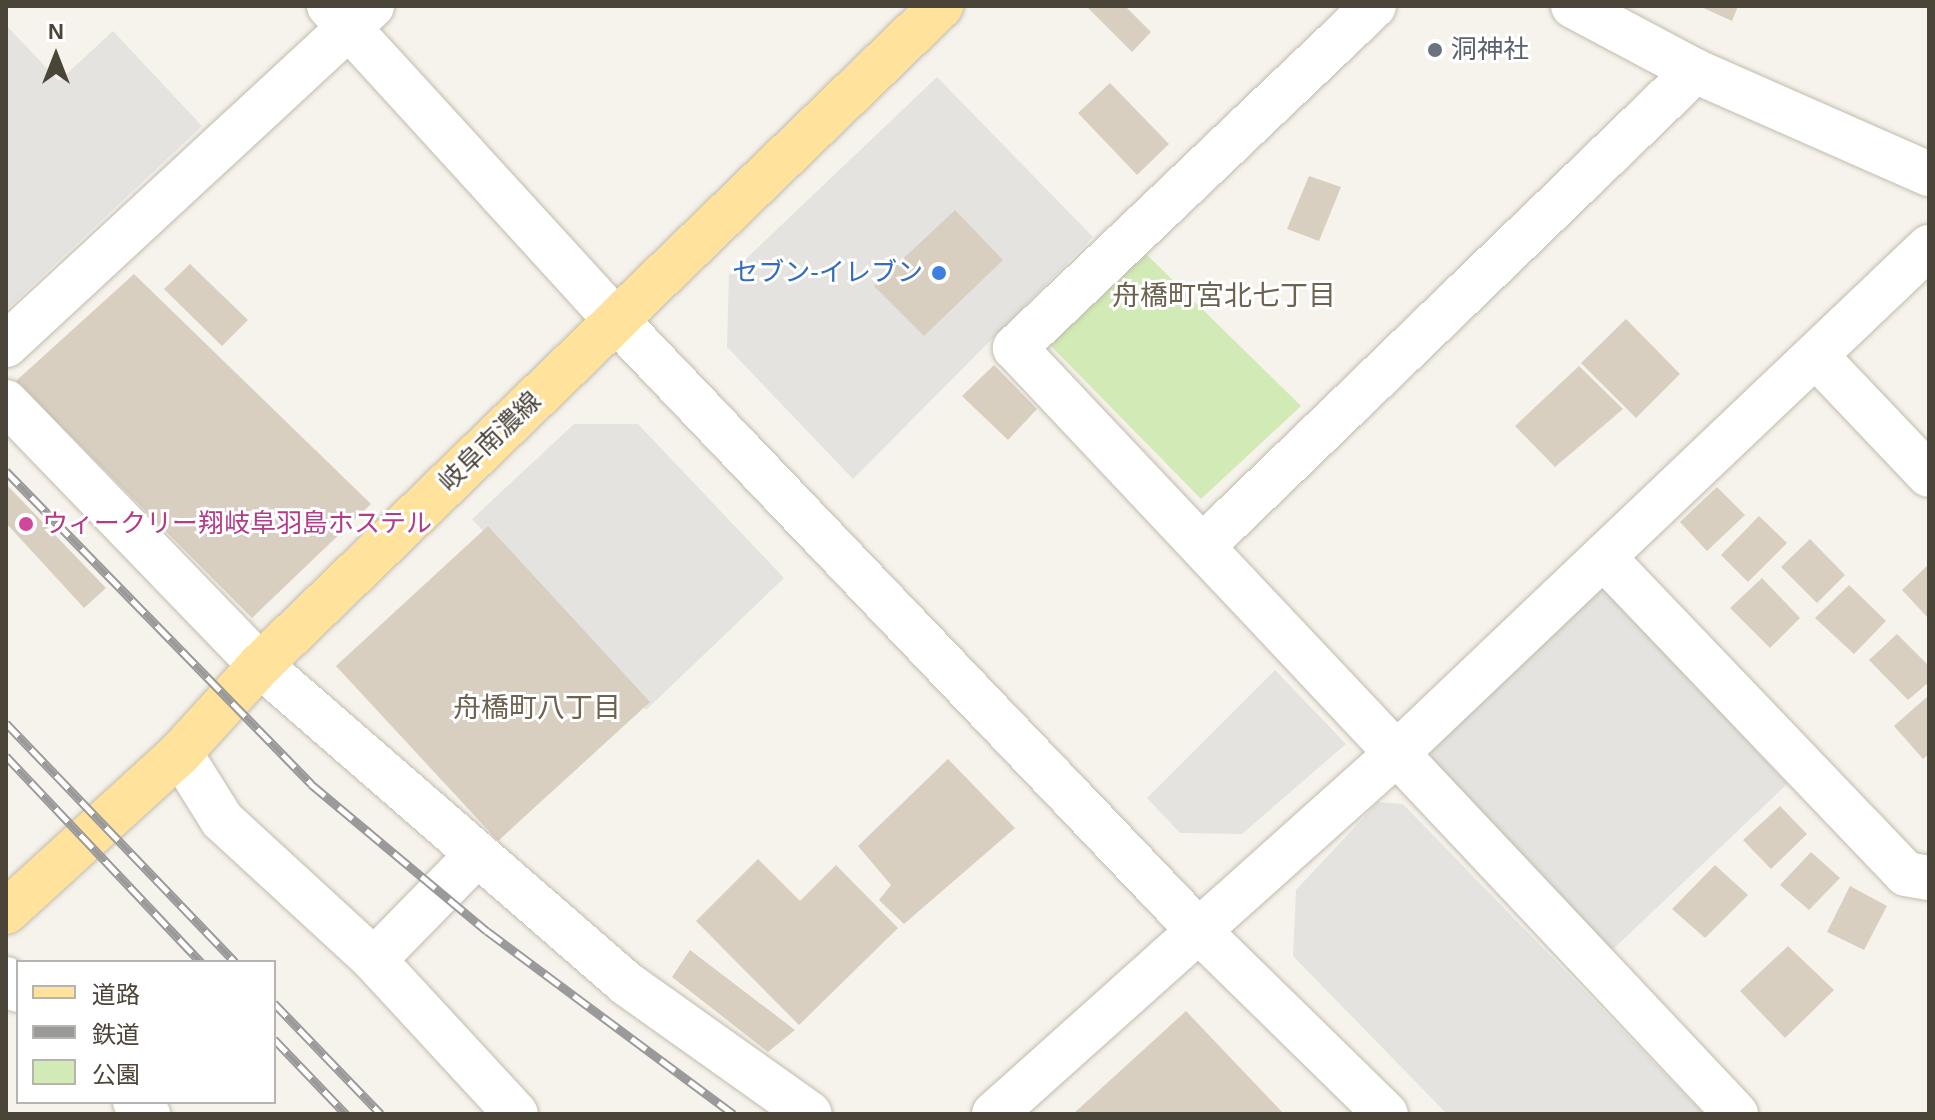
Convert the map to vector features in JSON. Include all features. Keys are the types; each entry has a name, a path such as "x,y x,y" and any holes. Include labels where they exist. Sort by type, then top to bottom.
{"main road":[{"name":"岐阜南濃線","path":"6,912 180,753 260,665 941,6"}],"street":[{"path":"1374,6 1015,348 1736,1114"},
{"path":"1597,11 1695,71 1929,174"},
{"path":"6,345 350,13 616,320 1198,930 1386,1114"},
{"path":"1203,546 1695,71"},
{"path":"994,1114 1397,753 1605,559 1929,247"},
{"path":"1816,356 1929,475"},
{"path":"6,402 260,665 627,984 810,1114"},
{"path":"1605,559 1906,874 1929,878"},
{"path":"180,753 222,820 374,960 516,1114"},
{"path":"374,960 477,855"}],"green space":[{"path":"1143,251 1301,406 1201,499 1047,342"}],"shaded area":[{"path":"6,25 59,81 113,31 202,126 6,310"},
{"path":"937,77 1093,237 853,479 727,347 729,275"},
{"path":"574,424 638,424 784,578 646,710 472,519"},
{"path":"1590,590 1608,591 1787,784 1609,953 1432,770 1432,749"},
{"path":"1275,670 1346,744 1242,834 1180,833 1147,798"},
{"path":"1378,802 1403,804 1704,1114 1447,1114 1293,956 1296,890"}],"building":[{"path":"1086,6 1125,6 1151,32 1132,52"},
{"path":"1699,6 1738,6 1732,21"},
{"path":"1110,83 1169,144 1137,175 1078,113"},
{"path":"1309,176 1341,187 1319,241 1287,229"},
{"name":"セブン-イレブン","path":"955,210 1003,260 924,336 874,286"},
{"path":"190,264 248,320 222,346 164,289"},
{"path":"134,274 371,504 252,618 16,381"},
{"path":"1626,319 1680,374 1636,418 1581,363"},
{"path":"994,365 1037,409 1008,440 962,396"},
{"path":"1579,366 1623,409 1555,467 1515,426"},
{"path":"6,484 106,588 84,608 6,523"},
{"path":"1717,487 1745,515 1707,551 1680,522"},
{"path":"1759,516 1787,543 1748,582 1721,555"},
{"path":"488,526 650,702 498,841 336,666"},
{"path":"1810,539 1845,575 1817,603 1781,567"},
{"path":"1929,564 1929,619 1902,590"},
{"path":"1762,578 1800,618 1770,648 1730,608"},
{"path":"1849,585 1886,621 1854,654 1815,618"},
{"path":"1897,634 1929,666 1929,682 1908,700 1869,660"},
{"path":"1929,695 1929,754 1923,759 1894,726"},
{"path":"948,759 1015,828 904,924 879,900 891,885 858,846"},
{"path":"1780,806 1807,834 1771,869 1743,840"},
{"path":"1811,852 1840,878 1809,910 1780,885"},
{"path":"758,859 800,901 836,865 898,928 799,1025 696,921"},
{"path":"1715,865 1748,895 1705,938 1672,909"},
{"path":"1850,886 1887,906 1864,950 1827,932"},
{"path":"1788,946 1834,990 1785,1038 1740,991"},
{"path":"690,950 795,1030 768,1052 672,977"},
{"path":"1186,1011 1284,1114 1073,1114"}],"railway":[{"path":"6,471 311,784 487,931 733,1114"},
{"path":"6,723 233,960"},
{"path":"6,756 199,960"},
{"path":"276,1005 381,1114"},
{"path":"276,1041 346,1114"}],"place":[{"name":"洞神社","path":"1435,50"},
{"name":"セブン-イレブン","path":"939,273"},
{"name":"ウィークリー翔岐阜羽島ホステル","path":"26,524"}],"district":[{"name":"舟橋町宮北七丁目","path":"1224,296"},
{"name":"舟橋町八丁目","path":"537,708"}]}
